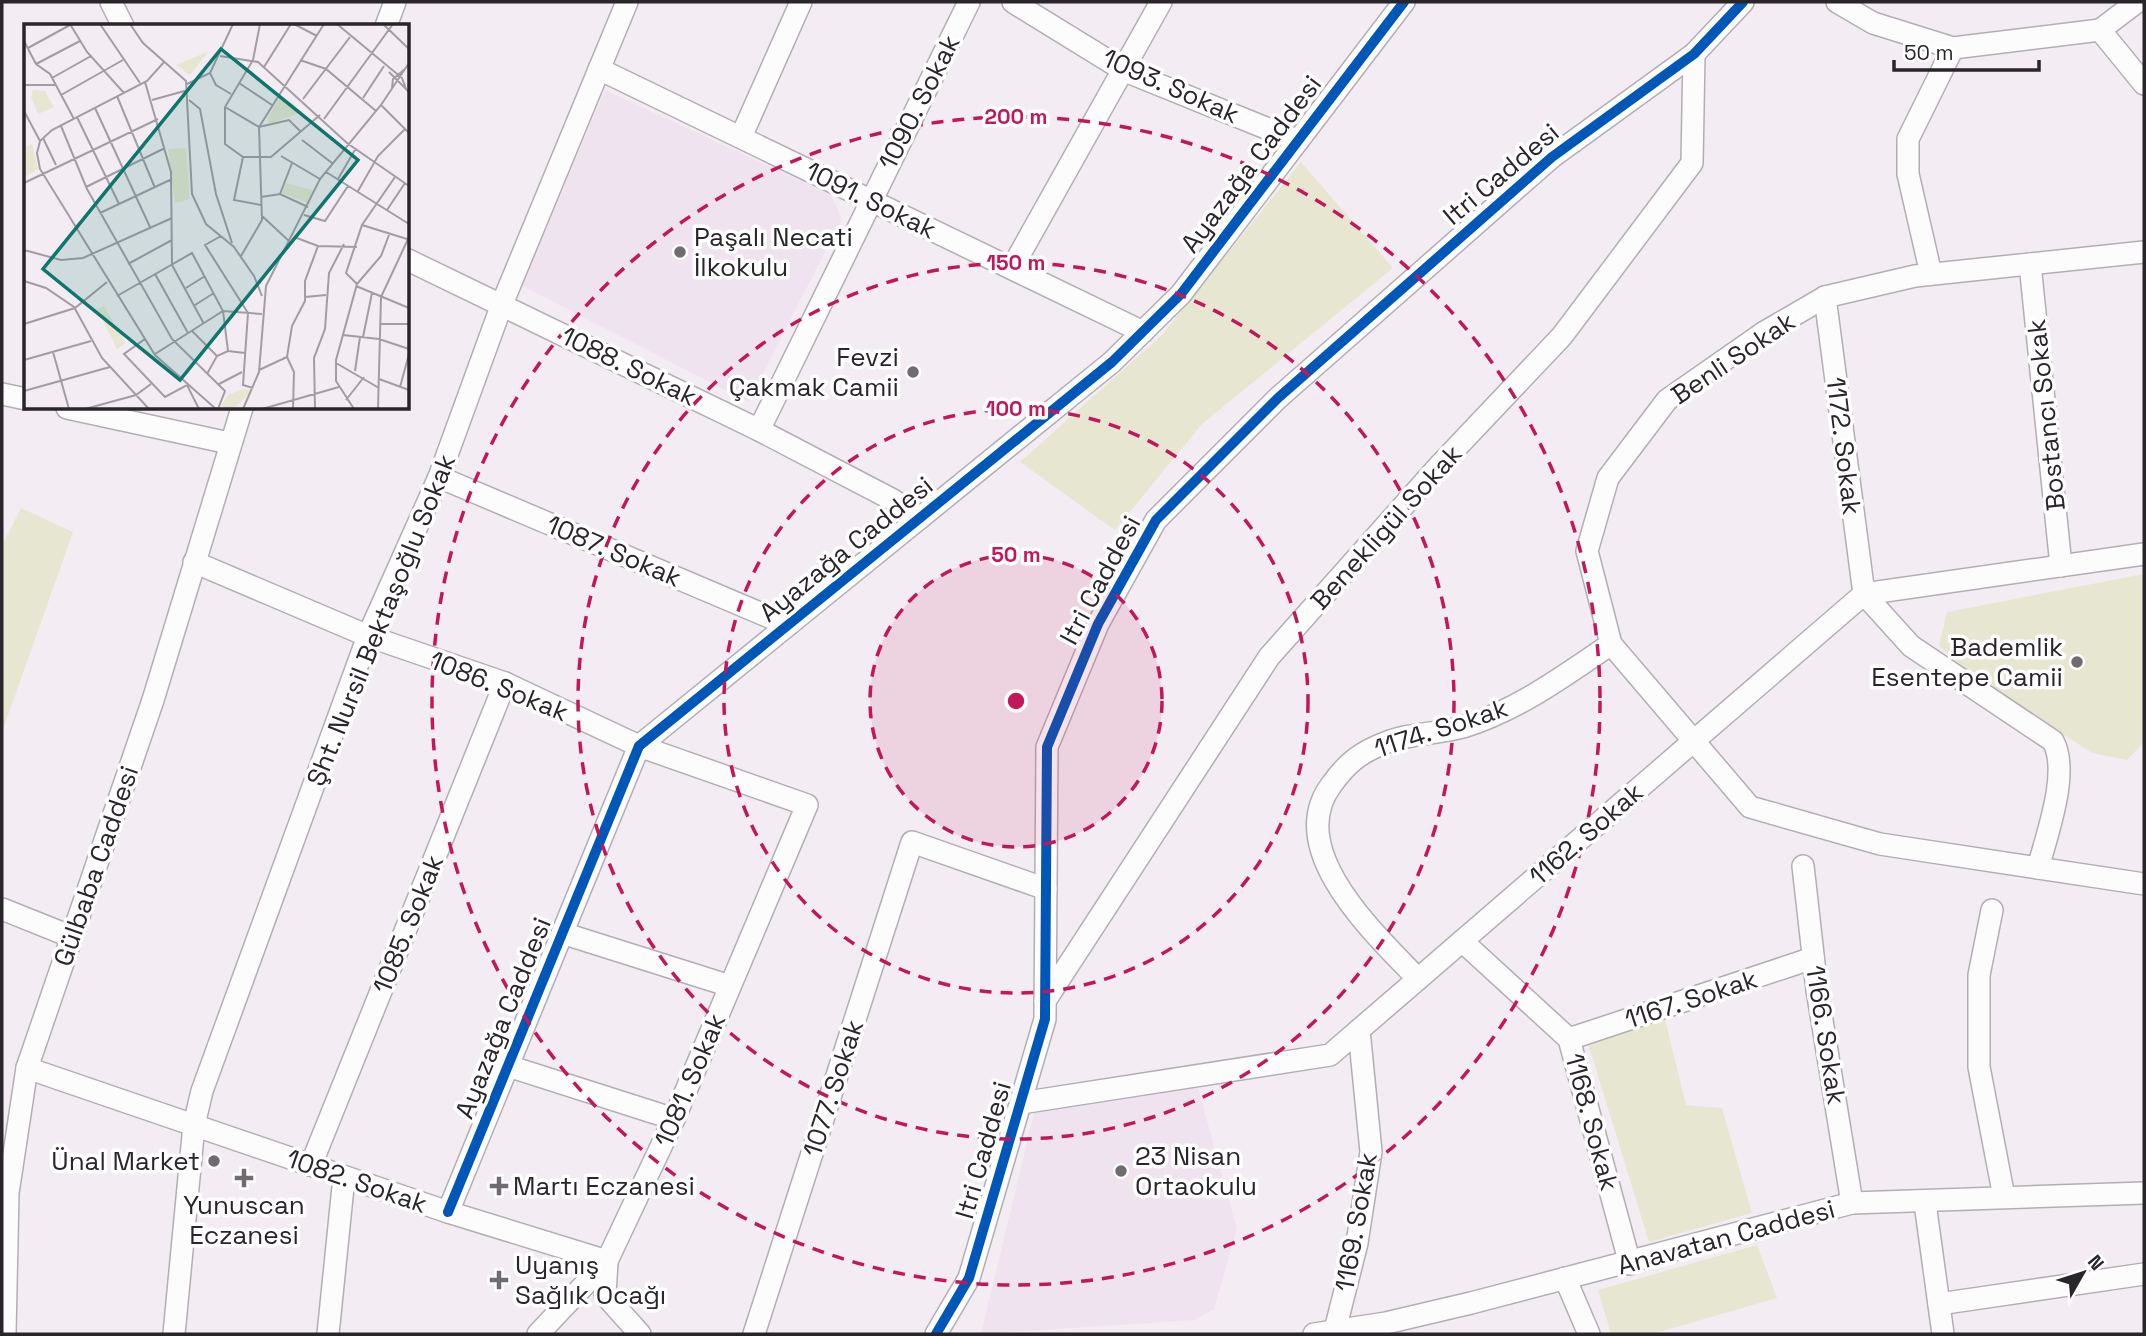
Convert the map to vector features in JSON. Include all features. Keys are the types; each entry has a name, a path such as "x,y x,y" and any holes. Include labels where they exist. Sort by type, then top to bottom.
{"street":[{"path":"111,2 122,24"},
{"path":"387,24 395,2"},
{"name":"Şht. Nursil Bektaşoğlu Sokak","path":"174,1334 194,1125 202,1091 368,636 439,477 502,304 627,2"},
{"path":"741,137 800,2"},
{"name":"1090. Sokak","path":"759,430 870,200 970,2"},
{"name":"1093. Sokak","path":"1013,2 1125,71 1298,141"},
{"path":"1012,268 1125,71 1161,2"},
{"name":"Ayazağa Caddesi","path":"449,1212 639,746 1112,362 1143,332 1181,294 1404,2"},
{"name":"Itri Caddesi","path":"936,1334 969,1278 1045,1019 1047,747 1098,624 1156,520 1278,398 1552,157 1694,54 1743,2"},
{"path":"1837,2 1873,23 1953,48 2100,30 2137,2"},
{"path":"2100,30 2144,84"},
{"path":"1931,274 1908,174 1908,139 1953,48"},
{"name":"Benekligül Sokak","path":"1045,1001 1172,802 1269,657 1438,467 1562,336 1692,163 1694,54"},
{"name":"1091. Sokak","path":"599,69 1143,332"},
{"name":"Benli Sokak","path":"2144,252 1931,274 1825,297 1763,333 1667,400 1608,478 1587,551 1611,643 1750,807 1880,844 2144,884"},
{"name":"1088. Sokak","path":"410,261 759,430 893,500 920,518"},
{"name":"Bostancı Sokak","path":"2030,264 2061,566"},
{"name":"1172. Sokak","path":"1825,297 1864,594"},
{"path":"2,394 24,399"},
{"path":"76,410 229,443"},
{"name":"Gülbaba Caddesi","path":"5,1334 8,1193 27,1068 153,700 229,443 241,410"},
{"name":"1087. Sokak","path":"439,477 788,625"},
{"path":"1864,594 2144,554"},
{"name":"1086. Sokak","path":"194,562 368,636 505,683 639,746 807,805"},
{"path":"1864,594 1911,646 2053,741 2060,753 2057,792 2038,868"},
{"name":"1162. Sokak","path":"1021,1103 1330,1055 1864,594"},
{"name":"1174. Sokak","path":"1418,979 1353,911 1327,864 1316,831 1320,799 1348,762 1387,742 1464,726 1540,693 1611,643"},
{"name":"1085. Sokak","path":"311,1165 505,683"},
{"name":"1081. Sokak","path":"538,1334 607,1261 674,1119 807,805"},
{"name":"1077. Sokak","path":"754,1334 912,842 1046,889"},
{"name":"1166. Sokak","path":"1803,866 1813,958 1852,1203"},
{"path":"2,909 72,937"},
{"path":"1993,910 1979,975 1979,1068 2004,1197"},
{"path":"562,933 730,986"},
{"name":"1168. Sokak","path":"1462,942 1569,1039 1630,1264"},
{"name":"1167. Sokak","path":"1569,1039 1813,958"},
{"name":"1169. Sokak","path":"1335,1330 1357,1243 1371,1152 1359,1030"},
{"path":"508,1066 674,1119"},
{"name":"1082. Sokak","path":"27,1068 449,1212 607,1261"},
{"path":"328,1334 344,1177"},
{"name":"Anavatan Caddesi","path":"1314,1334 1335,1330 1388,1329 1565,1278 1630,1264 1751,1228 1852,1203 1925,1203 1942,1199 2144,1193"},
{"path":"1925,1203 1943,1334"},
{"path":"607,1261 605,1295 640,1334"},
{"path":"1939,1304 2144,1274"},
{"path":"1565,1278 1589,1334"}],"shaded area":[{"name":"Paşalı Necati İlkokulu","path":"605,90 831,195 842,218 749,402 522,286"},
{"name":"23 Nisan Ortaokulu","path":"1198,1088 1237,1229 1214,1309 1194,1320 981,1334 1034,1113"}],"green space":[{"path":"1301,162 1393,268 1202,424 1115,530 1020,462 1162,335"},
{"path":"21,508 73,532 2,732 2,545"},
{"path":"2144,574 2144,742 2127,760 2092,753 1967,672 1939,646 1947,612"},
{"path":"1665,1020 1686,1105 1722,1108 1752,1213 1649,1242 1588,1043"},
{"path":"1757,1245 1777,1298 1652,1334 1611,1334 1598,1290"}],"cycle path":[{"path":"448,1212 639,746 1112,362 1181,294 1404,2"},
{"path":"936,1334 969,1278 1045,1019 1047,747 1098,624 1156,520 1278,398 1552,157 1694,54 1743,2"}],"place":[{"name":"Paşalı Necati İlkokulu","path":"680,252"},
{"name":"Fevzi Çakmak Camii","path":"913,372"},
{"name":"Bademlik Esentepe Camii","path":"2077,662"},
{"name":"Ünal Market","path":"214,1161"},
{"name":"23 Nisan Ortaokulu","path":"1121,1171"},
{"name":"Yunuscan Eczanesi","path":"244,1178"},
{"name":"Martı Eczanesi","path":"499,1186"},
{"name":"Uyanış Sağlık Ocağı","path":"499,1280"}]}
